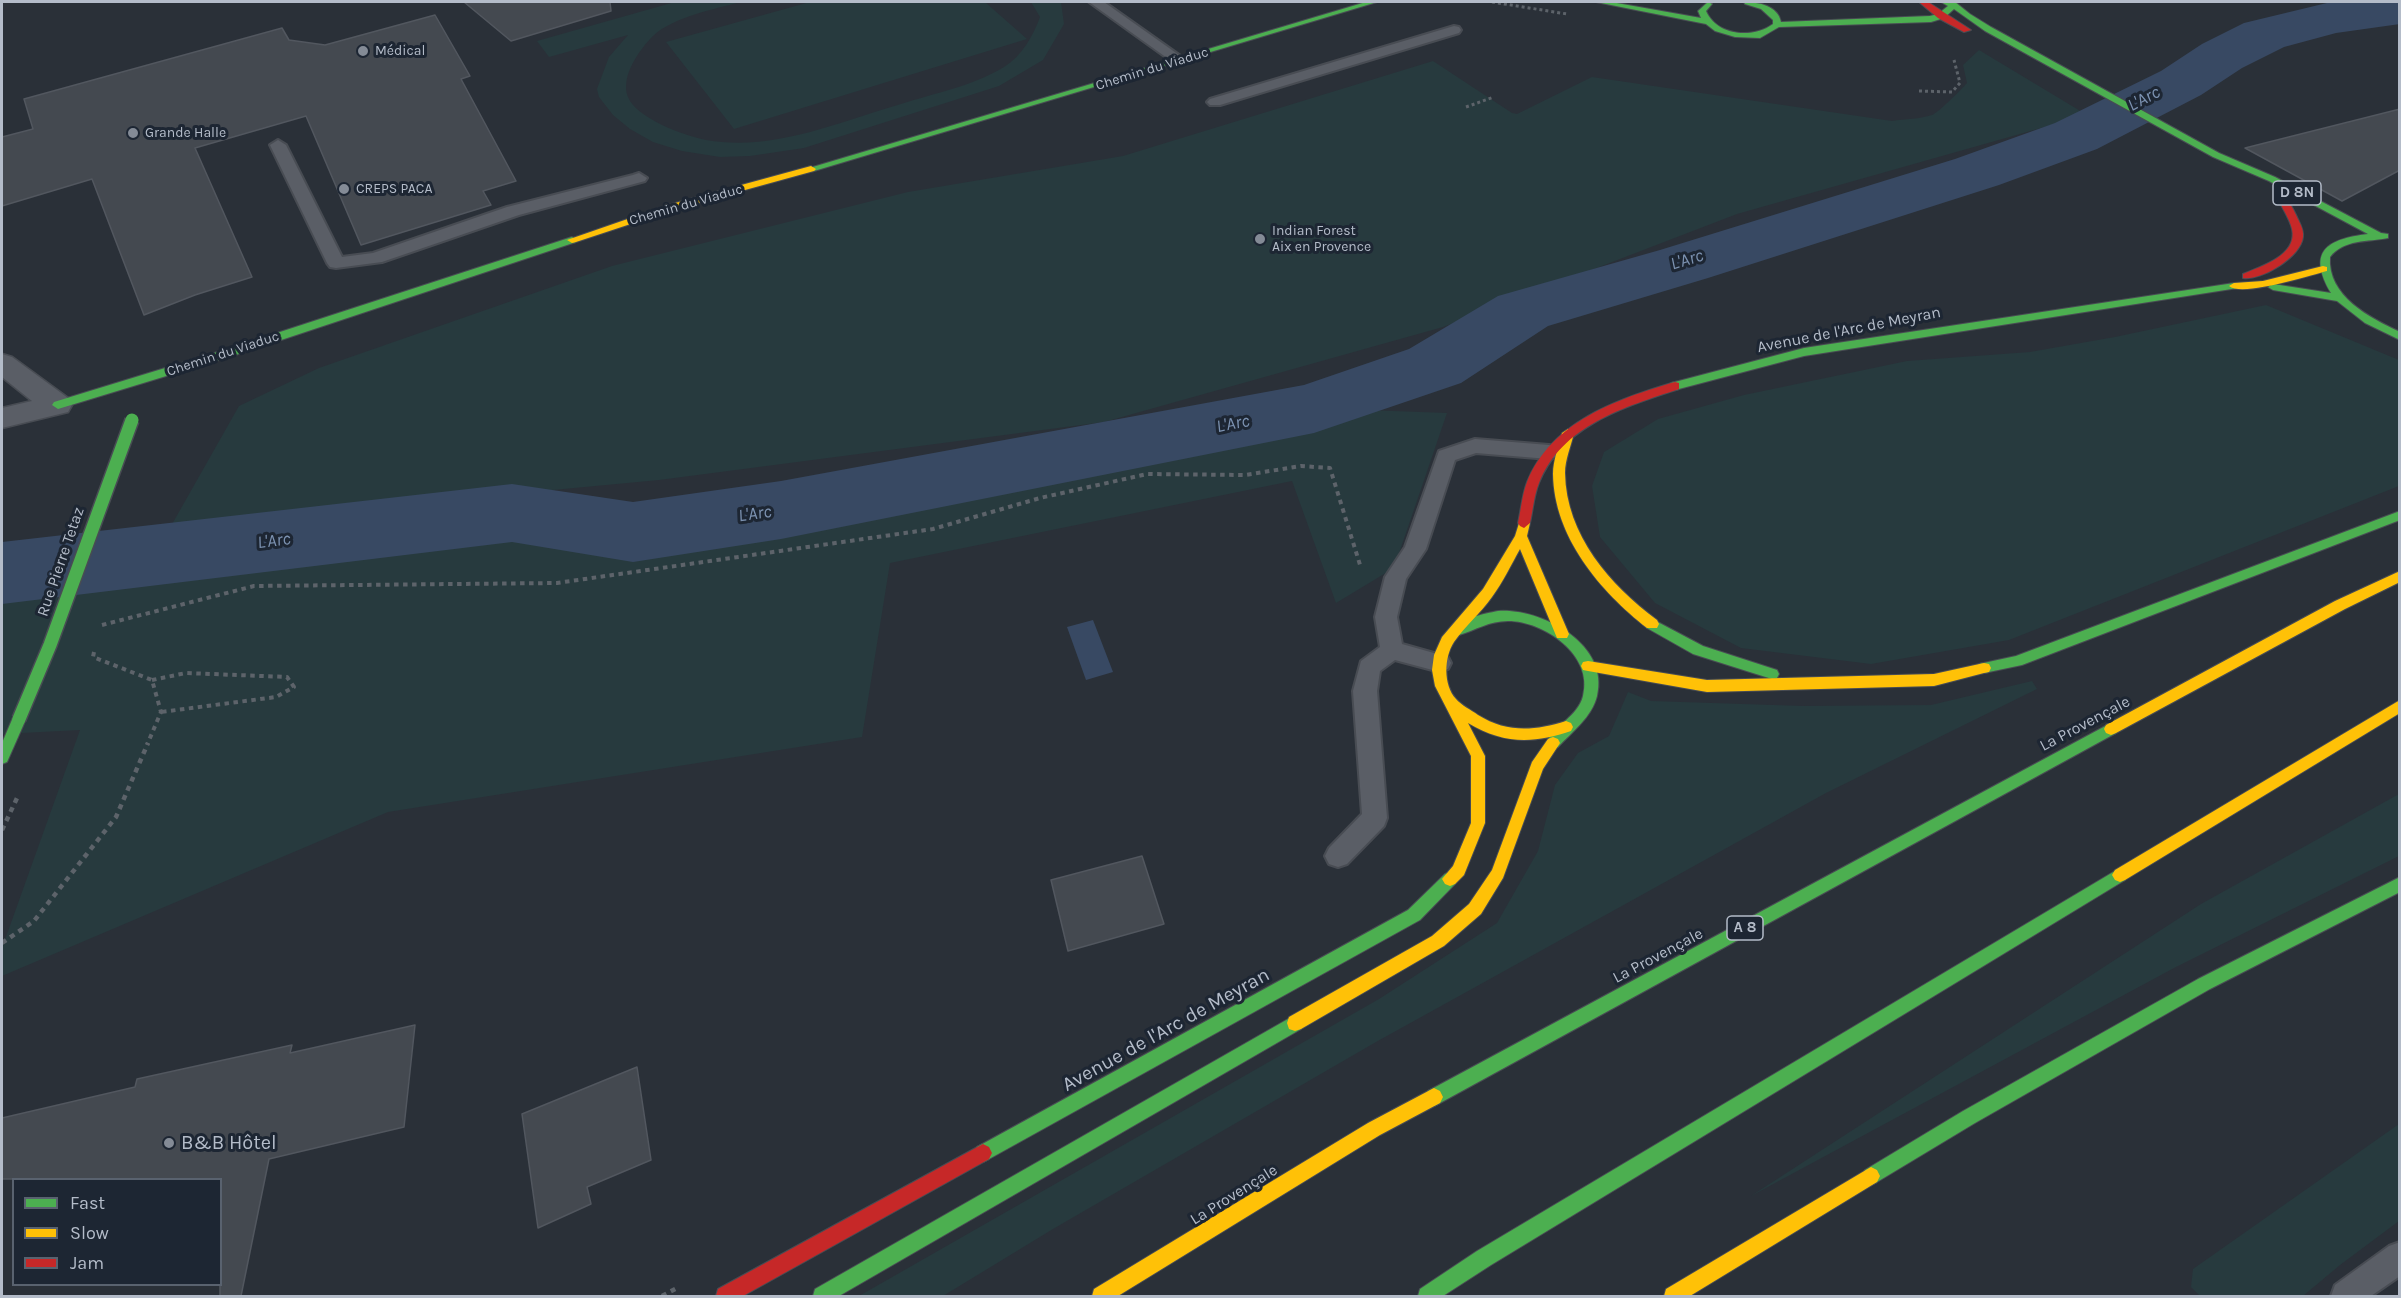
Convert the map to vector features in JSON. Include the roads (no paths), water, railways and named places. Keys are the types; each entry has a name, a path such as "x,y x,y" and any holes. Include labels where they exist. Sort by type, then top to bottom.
{"main road":[{"name":"Chemin du Viaduc","path":"58,405 672,207 879,151 1373,2"},
{"path":"1600,2 1641,9 1709,11 1727,32 1752,35 1767,32 1775,19 1834,9"},
{"path":"1748,2 1775,19 1918,20 1941,16 1952,2 1967,16 2020,46"},
{"name":"D 8N","path":"1923,2 1941,16 1980,35 2052,64"},
{"path":"1997,19 2020,46"},
{"name":"D 8N","path":"2020,46 2216,155 2272,178 2377,235"},
{"name":"D 8N","path":"2216,155 2258,188"},
{"name":"D 8N","path":"2216,288 2272,267 2294,249 2298,231 2280,201 2312,223"},
{"path":"2400,236 2377,235 2332,240 2324,259 2323,269 2339,298 2372,323 2400,337"},
{"name":"Avenue de l'Arc de Meyran","path":"724,1296 1414,915 1460,870 1478,823 1478,756 1442,686 1440,655 1447,641 1488,593 1521,536 1533,481 1549,453 1568,433 1619,405 1697,380 1804,352 2216,288 2263,284 2323,269"},
{"name":"Avenue de l'Arc de Meyran","path":"2263,284 2339,298"},
{"name":"Rue Pierre Tetaz","path":"2,758 37,680 109,477 149,377"},
{"path":"1568,433 1559,476 1566,513 1585,554 1616,594 1657,628 1728,663 1808,684"},
{"path":"1458,630 1476,620 1497,616 1519,617 1542,623 1562,634 1578,649 1588,666 1707,686 1934,680 2017,661 2400,515"},
{"path":"1521,536 1562,634"},
{"name":"La Provençale","path":"1101,1296 1374,1129 2340,605 2400,576"},
{"name":"Avenue de l'Arc de Meyran","path":"1451,702 1470,720 1502,734 1525,738 1548,735 1566,727 1581,716 1590,701 1592,683 1588,666"},
{"path":"1427,1296 1484,1258 2400,706"},
{"name":"Avenue de l'Arc de Meyran","path":"822,1296 1438,941 1484,899 1504,859 1540,759 1566,727"},
{"path":"1672,1296 1969,1117 2204,984 2400,884"}],"street":[{"path":"2,363 47,399 58,405"},
{"name":"Chemin du Viaduc","path":"2,418 58,405"}],"lane":[{"path":"1096,2 1179,60"},
{"path":"1215,102 1454,30"},
{"path":"278,144 336,263 376,258 513,211 639,178"},
{"path":"1392,650 1386,617 1396,577 1415,549 1446,456 1475,446 1549,453"},
{"path":"1392,650 1440,663"},
{"path":"1338,856 1375,818 1365,691 1369,667 1392,650"},
{"path":"2346,1296 2400,1257"}],"water":[{"path":"1093,620 1113,672 1086,680 1067,627"}],"waterway":[{"name":"L'Arc","path":"2,573 512,513 633,532 781,510 1314,408 1435,366 1523,311 1684,264 1977,172 2076,136 2181,83 2222,56 2264,35 2334,17 2400,8"}],"place":[{"name":"Médical","path":"363,51"},
{"name":"Grande Halle","path":"133,133"},
{"name":"CREPS PACA","path":"344,189"},
{"name":"Indian Forest Aix en Provence","path":"1260,239"},
{"name":"B&B Hôtel","path":"169,1143"}]}
